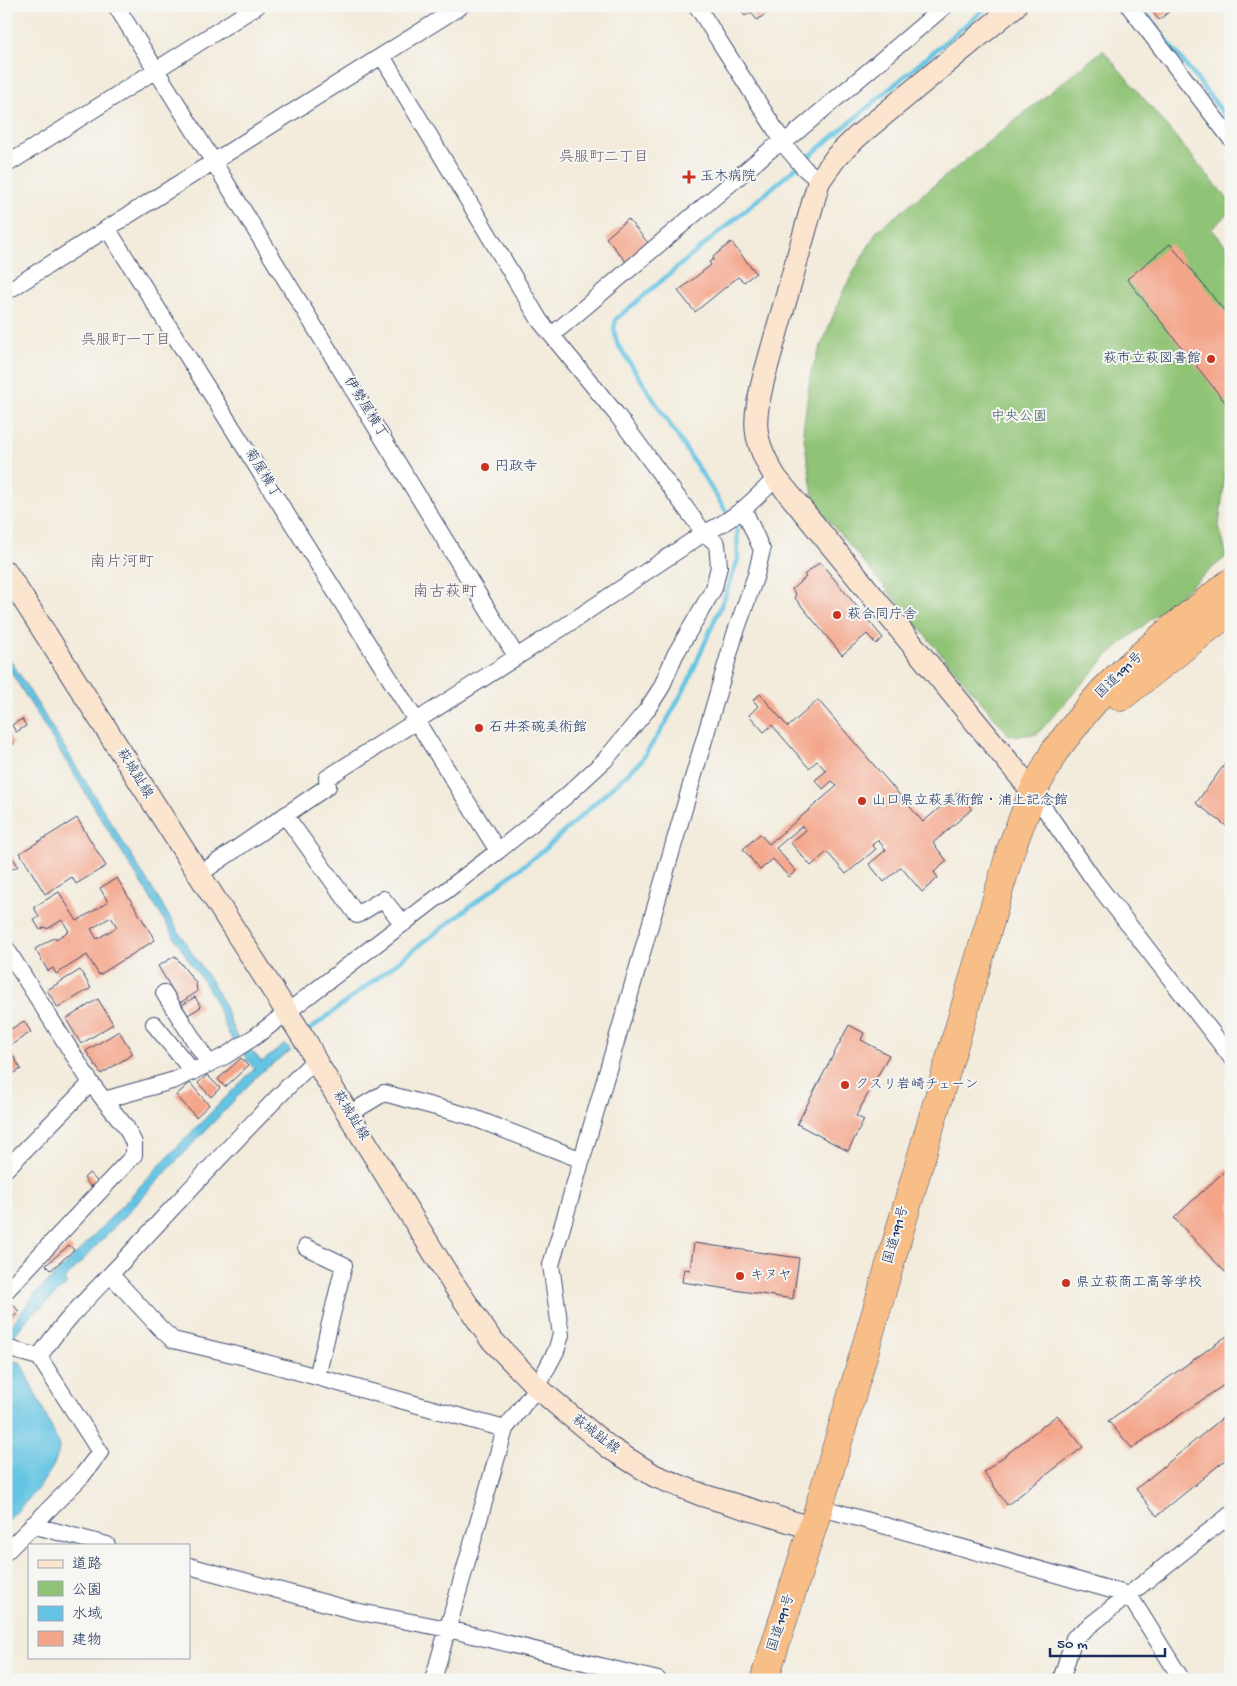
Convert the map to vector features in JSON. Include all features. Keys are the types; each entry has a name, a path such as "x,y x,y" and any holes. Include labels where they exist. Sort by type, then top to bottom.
{"highway":[{"name":"国道191号","path":"764,1680 816,1518 1012,846 1033,792 1054,752 1104,690 1169,630 1231,582"},
{"name":"国道191号","path":"1033,792 1066,760 1090,729 1120,697 1231,610"}],"main road":[{"path":"1015,6 858,136 837,156 807,170 804,232 758,402 756,422 757,440 764,458 776,478 1033,792"},
{"name":"萩城趾線","path":"6,572 198,875 287,1011 452,1282 490,1338 566,1414 610,1448 655,1476 702,1495 816,1518"}],"street":[{"name":"伊勢屋横丁","path":"116,6 516,656"},
{"path":"6,165 257,6"},
{"path":"6,292 461,6"},
{"path":"697,6 784,142 807,170"},
{"path":"552,335 770,150 784,142 945,6"},
{"path":"1129,6 1231,139"},
{"path":"104,1100 175,1080 225,1056 256,1036 498,851 565,797 605,760 646,711 714,588 719,566 717,544 704,532 617,415 540,321 382,56"},
{"name":"菊屋横丁","path":"107,228 498,851"},
{"path":"198,875 328,786 327,778 562,628 704,532 721,526 739,513 776,478"},
{"path":"433,1680 505,1429 537,1387 556,1351 561,1334 551,1265 735,634 756,575 762,550 739,513"},
{"path":"1033,792 1094,880 1231,1057"},
{"path":"285,815 356,915 383,899 403,924"},
{"path":"6,948 91,1083 126,1127 134,1143 134,1155 6,1291"},
{"path":"164,992 209,1064"},
{"path":"154,1024 193,1072"},
{"path":"39,1357 70,1316 265,1108 312,1052"},
{"path":"6,1169 91,1083"},
{"path":"349,1114 384,1093 468,1116 582,1160"},
{"path":"306,1247 344,1265 317,1377"},
{"path":"110,1275 173,1340 246,1357 505,1429"},
{"path":"6,1552 82,1476 100,1452 39,1357 13,1350"},
{"path":"1061,1680 1074,1638 1231,1514"},
{"path":"816,1518 1129,1595 1182,1680"},
{"path":"32,1525 103,1544"},
{"path":"190,1566 355,1611 448,1629 658,1680"}],"green space":[{"name":"中央公園","path":"1103,50 1231,203 1231,211 1212,229 1231,252 1231,440 1229,442 1219,526 1227,556 1108,655 1037,734 1010,736 814,503 803,431 811,371 843,291 877,231"}],"water":[{"path":"6,653 217,991 239,1040 235,1043 227,1030 216,1002 6,664"},
{"path":"285,1044 291,1050 260,1073 64,1280 67,1284 35,1313 33,1312 8,1343 6,1360 6,1332 35,1294 66,1265 173,1151 254,1069 243,1053 249,1048 262,1062"},
{"path":"6,1360 20,1362 59,1447 57,1457 46,1478 6,1523"}],"building":[{"path":"738,6 777,6 757,20 751,12 745,16"},
{"path":"1148,6 1176,6 1159,20"},
{"path":"628,219 649,244 627,263 606,238"},
{"path":"731,242 756,273 744,282 738,277 695,312 678,291 711,265 709,262 714,259 713,257"},
{"name":"萩市立萩図書館","path":"1170,244 1231,319 1231,398 1225,402 1127,279"},
{"name":"萩合同庁舎","path":"820,562 883,638 876,644 867,634 842,655 794,597 796,595 792,589 806,577 804,575"},
{"name":"山口県立萩美術館・浦上記念館","path":"760,694 788,727 818,700 923,822 958,792 972,809 933,843 947,861 934,872 938,878 922,892 901,867 884,882 869,864 886,850 878,840 872,845 876,849 846,874 827,852 811,866 791,843 806,830 802,826 776,848 796,871 789,877 773,859 760,870 743,849 760,834 769,844 837,786 832,781 823,789 815,780 826,771 817,761 809,768 772,725 764,732 749,715 758,706 753,700"},
{"path":"22,719 26,726 16,732 12,725"},
{"path":"6,731 14,744 6,749"},
{"path":"1231,756 1231,825 1229,828 1196,803"},
{"path":"77,818 106,866 76,884 72,877 45,894 20,853"},
{"path":"9,852 18,866 11,870 6,862 6,854"},
{"path":"117,878 155,940 99,975 87,955 56,974 53,968 48,971 35,949 69,931 62,920 47,929 45,927 40,930 34,920 39,917 34,907 59,892 77,921 108,902 100,888","holes":["111,917 117,927 97,939 91,929"]},
{"path":"175,956 196,983 197,992 180,1003 158,966"},
{"path":"80,970 91,988 58,1008 47,990"},
{"path":"195,997 201,1007 188,1015 182,1005"},
{"path":"98,999 113,1024 81,1044 66,1019"},
{"path":"24,1021 31,1032 8,1047 21,1069 6,1078 6,1032"},
{"name":"クスリ岩崎チェーン","path":"849,1025 864,1033 861,1040 889,1055 856,1116 864,1120 848,1151 797,1124"},
{"path":"119,1031 133,1054 101,1074 86,1051"},
{"path":"241,1058 248,1066 225,1087 218,1079"},
{"path":"207,1075 220,1088 211,1097 198,1083"},
{"path":"190,1083 209,1105 196,1117 176,1095"},
{"path":"1231,1165 1231,1266 1225,1272 1174,1218"},
{"path":"89,1173 97,1181 91,1187 84,1178"},
{"name":"キヌヤ","path":"694,1243 799,1258 793,1299 682,1282 684,1269 690,1270"},
{"path":"69,1245 74,1250 51,1270 46,1265"},
{"path":"13,1304 19,1312 7,1323 9,1325 6,1328 6,1310"},
{"path":"1231,1333 1231,1380 1132,1448 1108,1421"},
{"path":"1231,1411 1231,1455 1157,1516 1136,1489"},
{"path":"1057,1415 1083,1447 1007,1505 984,1472"}],"waterway":[{"path":"308,1031 545,849 641,761 664,726 688,682 726,594 738,559 737,528 617,343 614,329 616,319 988,6"},
{"path":"1140,6 1231,123"}],"place":[{"name":"玉木病院","path":"689,177"},
{"name":"萩市立萩図書館","path":"1211,359"},
{"name":"円政寺","path":"485,467"},
{"name":"萩合同庁舎","path":"837,615"},
{"name":"石井茶碗美術館","path":"479,728"},
{"name":"山口県立萩美術館・浦上記念館","path":"862,801"},
{"name":"クスリ岩崎チェーン","path":"845,1085"},
{"name":"キヌヤ","path":"740,1276"},
{"name":"県立萩商工高等学校","path":"1066,1283"}],"district":[{"name":"呉服町二丁目","path":"604,158"},
{"name":"呉服町一丁目","path":"126,341"},
{"name":"南片河町","path":"122,563"},
{"name":"南古萩町","path":"445,593"}]}
